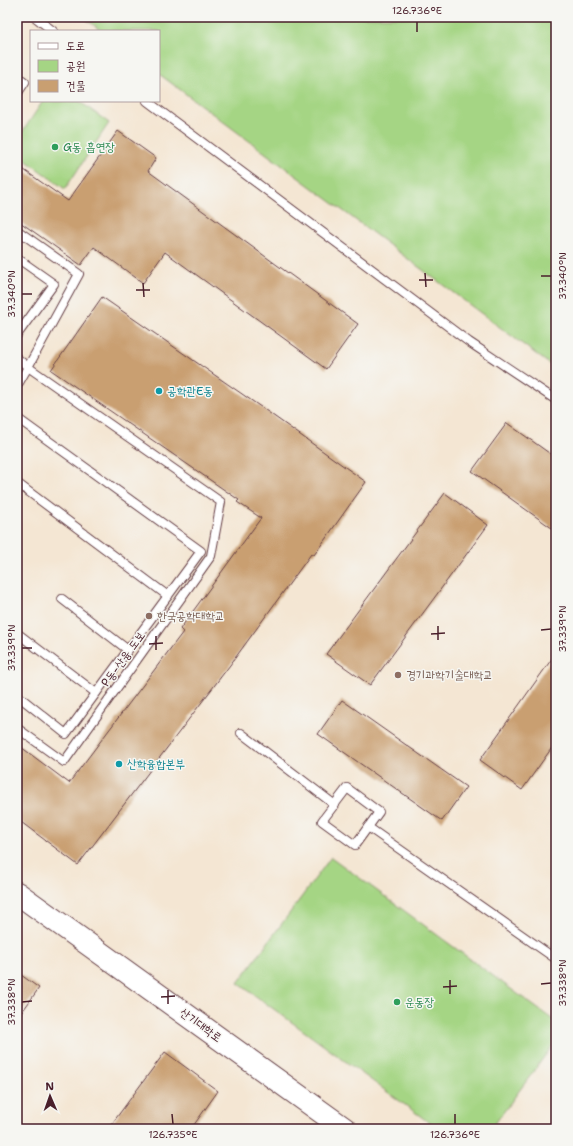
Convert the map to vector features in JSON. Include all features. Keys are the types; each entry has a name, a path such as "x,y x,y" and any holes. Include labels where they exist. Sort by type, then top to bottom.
{"street":[{"name":"산기대학로","path":"17,893 345,1129"}],"lane":[{"path":"35,17 53,30"},
{"path":"17,76 26,82 17,94"},
{"path":"148,102 469,342 556,400"},
{"path":"17,230 78,274 17,386"},
{"path":"17,258 54,284 17,335"},
{"path":"17,358 28,367"},
{"name":"P동-산융 도보","path":"17,728 64,762 211,556 221,502 28,367"},
{"path":"17,418 201,552 66,734 17,695"},
{"path":"17,483 168,596"},
{"path":"62,599 128,650"},
{"path":"17,633 96,693"},
{"path":"241,733 335,805"},
{"path":"347,788 380,812 368,827 355,845 322,821 347,788"},
{"path":"368,827 556,959"}],"green space":[{"path":"83,17 556,17 556,369 160,75 160,30 101,30"},
{"name":"G동 흡연장","path":"42,102 80,102 109,123 65,189 17,154 17,140"},
{"name":"운동장","path":"331,857 556,1022 556,1041 491,1129 438,1129 238,983"}],"building":[{"path":"118,131 156,158 148,171 358,324 326,369 165,252 143,283 94,247 81,265 17,220 17,165 68,201"},
{"path":"102,297 366,482 314,555 311,554 230,665 78,865 17,819 17,744 69,783 183,632 180,629 261,518 237,502 239,500 51,370"},
{"path":"507,423 556,458 556,531 472,471"},
{"path":"445,493 488,525 370,685 326,654"},
{"path":"556,653 556,742 522,790 480,760"},
{"path":"342,700 466,787 442,821 318,734"},
{"path":"17,972 39,988 17,1019"},
{"path":"165,1052 218,1091 191,1129 108,1129"}],"place":[{"name":"G동 흡연장","path":"55,147"},
{"name":"공학관E동","path":"159,391"},
{"name":"한국공학대학교","path":"149,616"},
{"name":"경기과학기술대학교","path":"398,675"},
{"name":"산학융합본부","path":"119,764"},
{"name":"운동장","path":"397,1002"}]}
